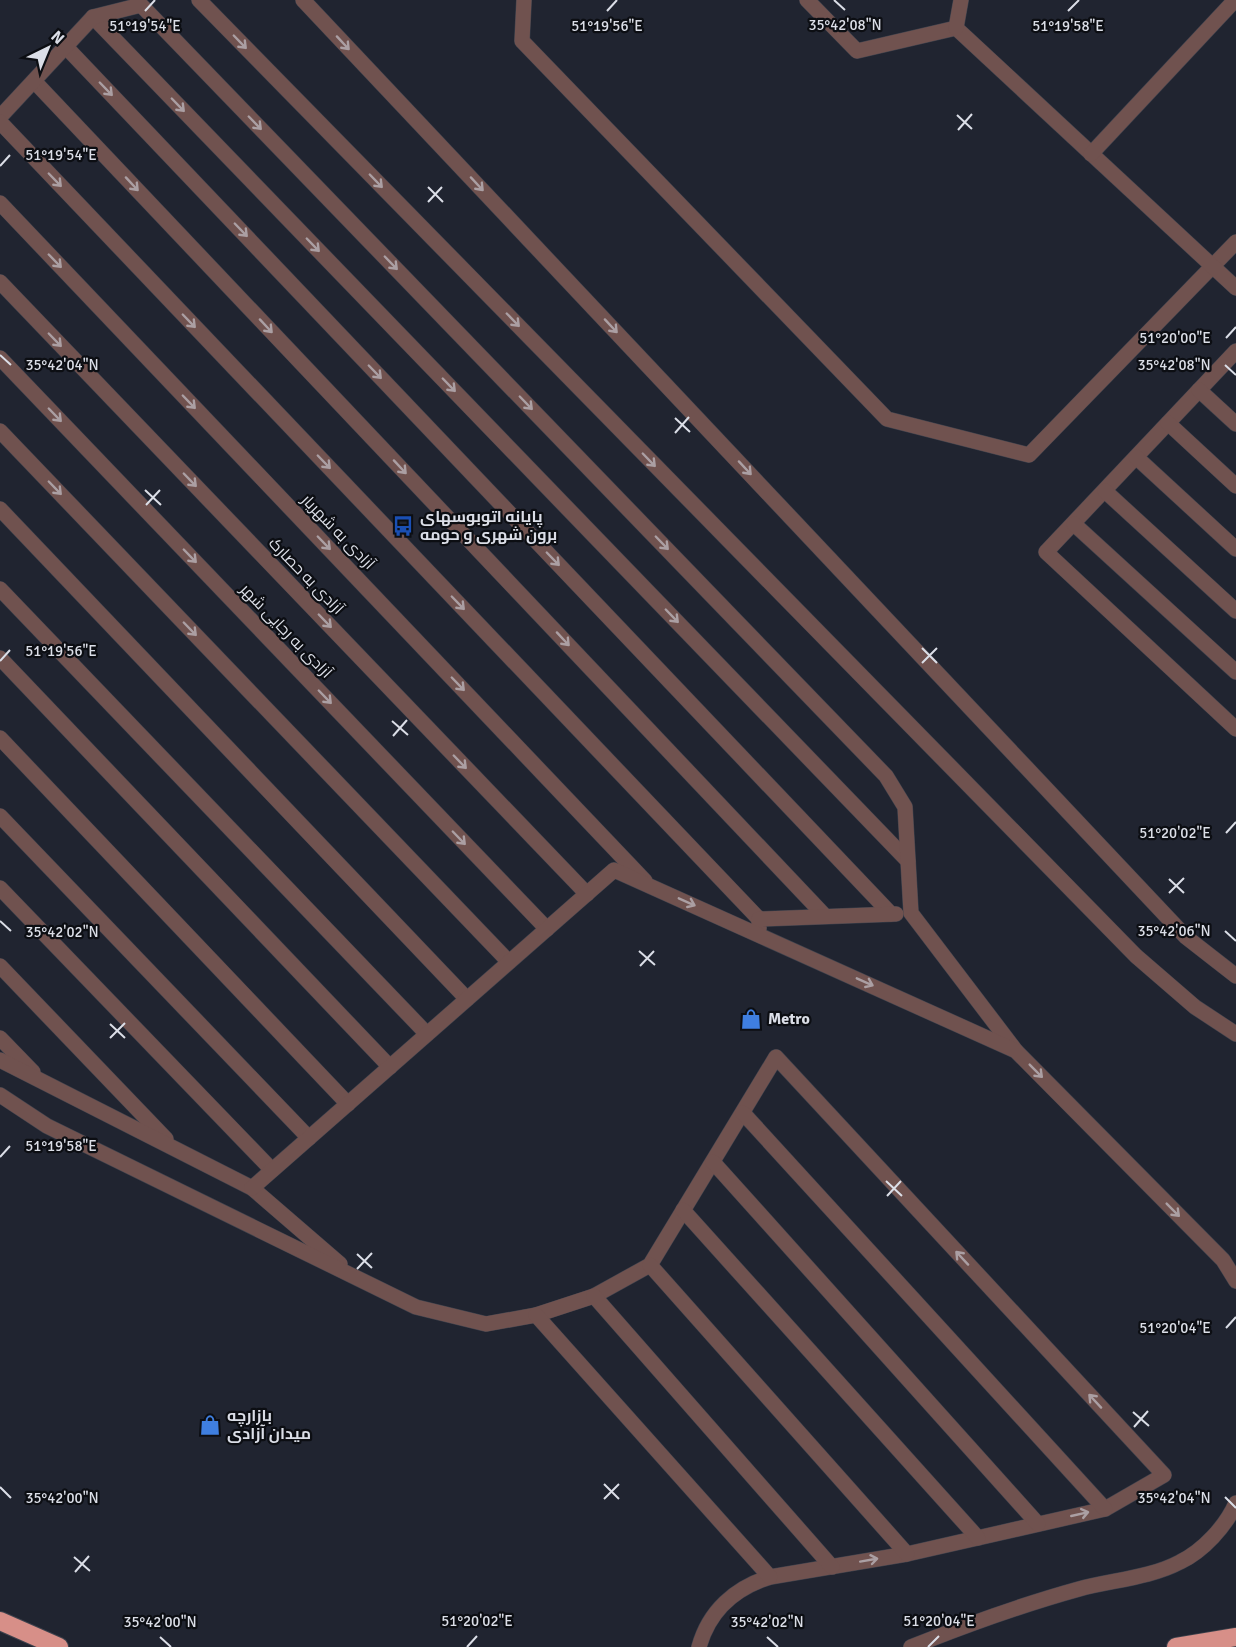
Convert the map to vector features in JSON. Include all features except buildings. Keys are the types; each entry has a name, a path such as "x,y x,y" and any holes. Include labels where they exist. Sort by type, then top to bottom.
{"highway":[{"path":"0,1621 59,1647"},
{"path":"1176,1647 1236,1637"}],"lane":[{"path":"199,0 1136,956 1196,1007 1236,1034"},
{"path":"303,0 1186,937 1236,976"},
{"path":"524,0 522,41 887,419 1029,456 1236,242"},
{"path":"807,0 857,51 956,28"},
{"path":"956,28 961,0"},
{"path":"1091,154 1235,0"},
{"path":"0,117 93,17 141,5 886,776 905,807 911,913 1016,1051 1223,1260 1236,1281"},
{"path":"93,17 908,861"},
{"path":"956,28 1236,288"},
{"path":"66,47 891,914"},
{"path":"34,81 825,916"},
{"path":"0,122 759,927"},
{"name":"آزادی به شهریار","path":"0,203 650,886"},
{"name":"آزادی به حصارک","path":"0,282 587,894"},
{"path":"1235,356 1199,390 1046,552 1236,729"},
{"name":"آزادی به رجایی شهر","path":"0,358 547,929"},
{"path":"1199,390 1236,424"},
{"path":"1168,423 1236,486"},
{"path":"0,431 509,962"},
{"path":"1136,458 1236,549"},
{"path":"1105,491 1236,611"},
{"path":"0,509 467,999"},
{"path":"1074,524 1236,672"},
{"path":"0,589 427,1034"},
{"path":"0,658 390,1067"},
{"path":"0,738 348,1104"},
{"path":"0,816 309,1138"},
{"path":"252,1188 614,870 759,927 1016,1051"},
{"path":"0,888 272,1170"},
{"path":"759,927 825,916 911,913"},
{"path":"0,966 175,1149"},
{"path":"0,1038 42,1081"},
{"path":"0,1095 47,1126 416,1307 486,1324 536,1315 594,1296 650,1265 776,1057 1164,1475 1105,1509 907,1554 770,1577 749,1584 719,1608 708,1624 699,1647"},
{"path":"0,1060 252,1188 357,1278"},
{"path":"743,1113 1105,1509"},
{"path":"713,1162 1038,1524"},
{"path":"683,1210 978,1538"},
{"path":"650,1265 907,1554"},
{"path":"594,1296 832,1567"},
{"path":"536,1315 770,1577"},
{"path":"911,1647 992,1615 1182,1562 1219,1530 1236,1503"}],"place":[{"name":"پایانه اتوبوسهای برون شهری و حومه","path":"403,526"},
{"name":"Metro","path":"751,1019"},
{"name":"بازارچه میدان آزادی","path":"210,1425"}]}
